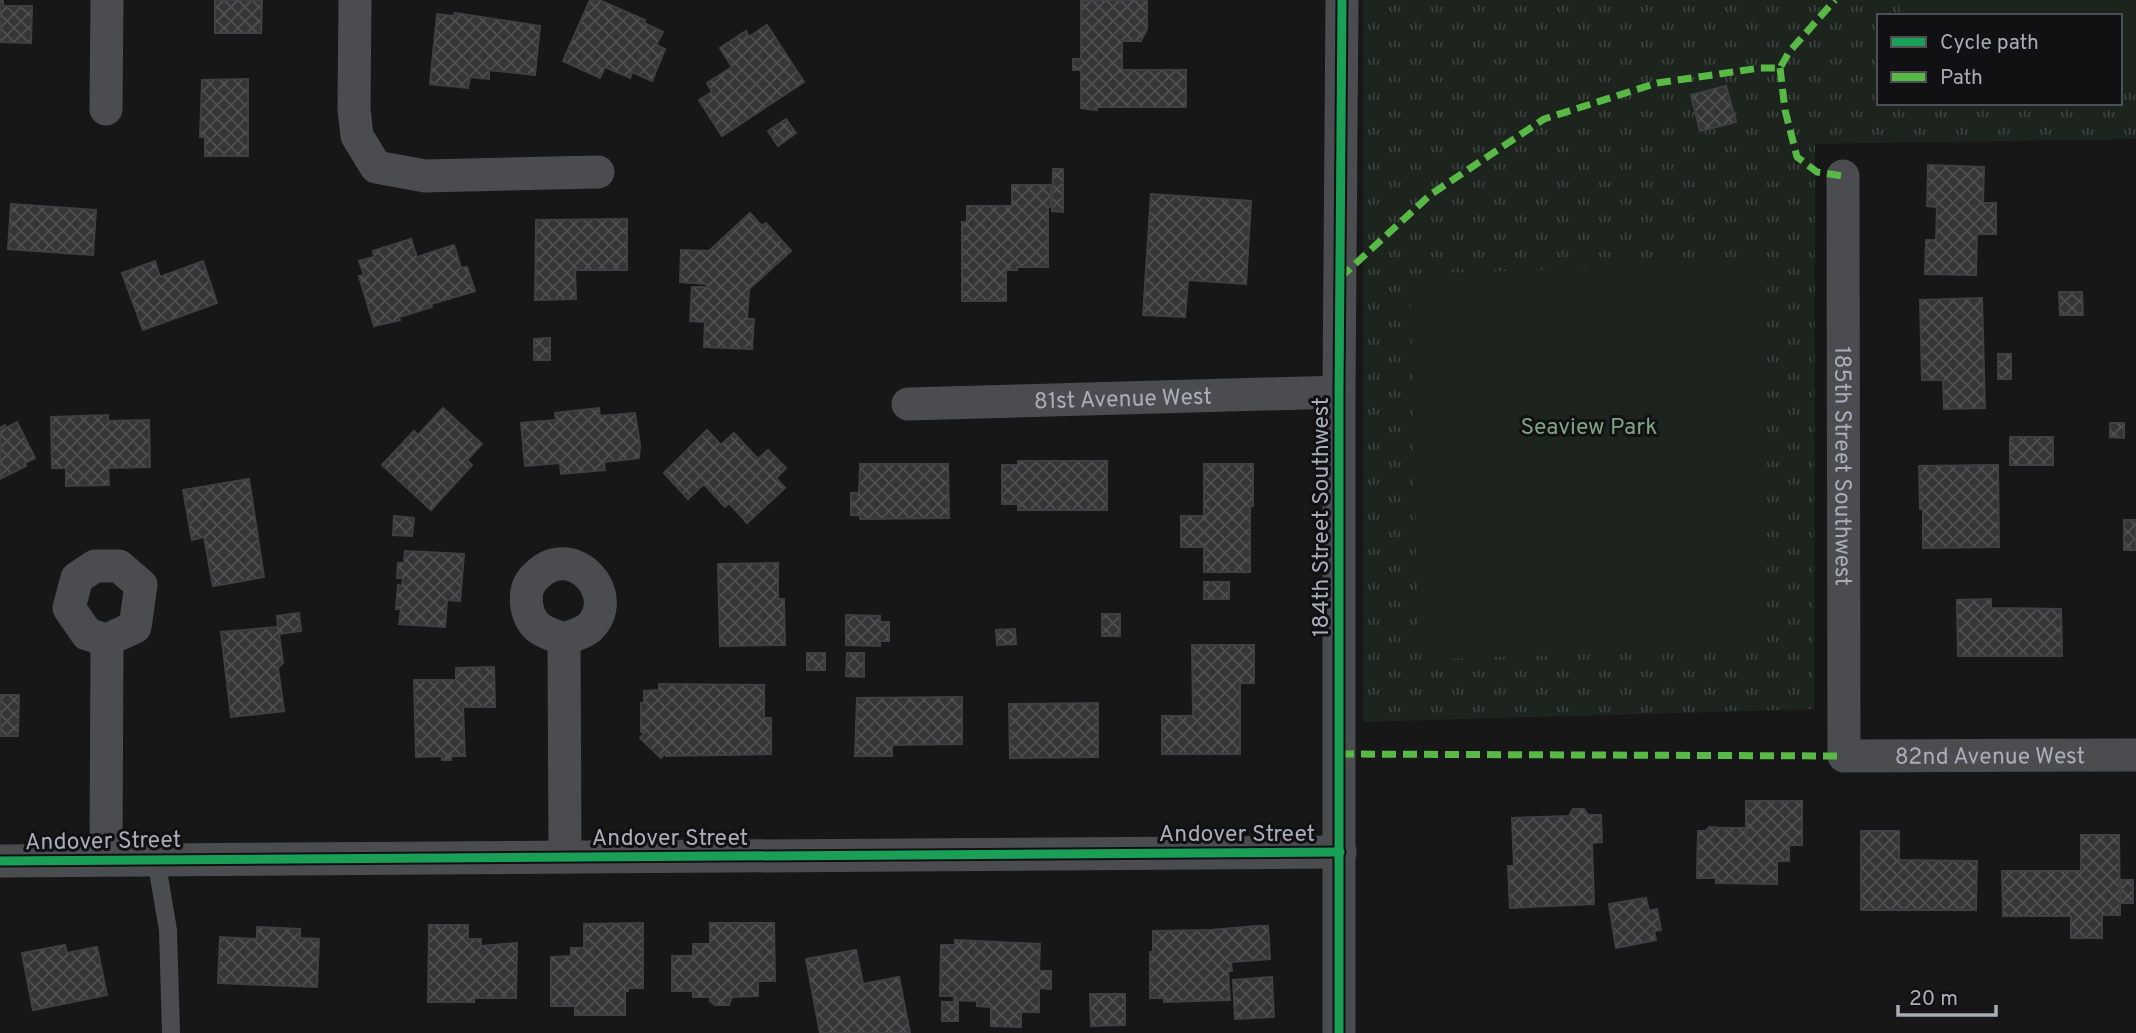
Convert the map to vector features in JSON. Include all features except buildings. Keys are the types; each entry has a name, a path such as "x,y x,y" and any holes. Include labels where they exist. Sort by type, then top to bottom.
{"street":[{"path":"106,109 107,0"},
{"path":"355,0 354,109 357,136 376,167 425,176 598,172"},
{"name":"184th Street Southwest","path":"1339,1033 1342,0"},
{"name":"185th Street Southwest","path":"1843,176 1844,756"},
{"name":"81st Avenue West","path":"908,404 1339,392"},
{"path":"564,639 565,857"},
{"path":"106,859 107,640"},
{"name":"82nd Avenue West","path":"1844,756 2136,755"},
{"name":"Andover Street","path":"0,861 1340,852"}],"lane":[{"path":"156,859 168,930 172,1033"}],"green space":[{"name":"Seaview Park","path":"1363,0 2136,0 2136,139 1815,144 1814,709 1363,722"},
{"path":"2136,0 2136,76 2122,77 2122,14 1900,14 1899,1"},
{"path":"1767,263 1767,648 1439,659 1418,636 1410,274"}],"marked path":[{"path":"1340,278 1430,195 1544,119 1657,83 1760,68 1780,68 1789,52 1835,0"},
{"path":"1780,68 1785,110 1797,157 1817,172 1843,176"},
{"path":"1340,754 1844,756"}],"cycle path":[{"path":"1339,1033 1342,0"},
{"path":"0,861 1340,852"}]}
